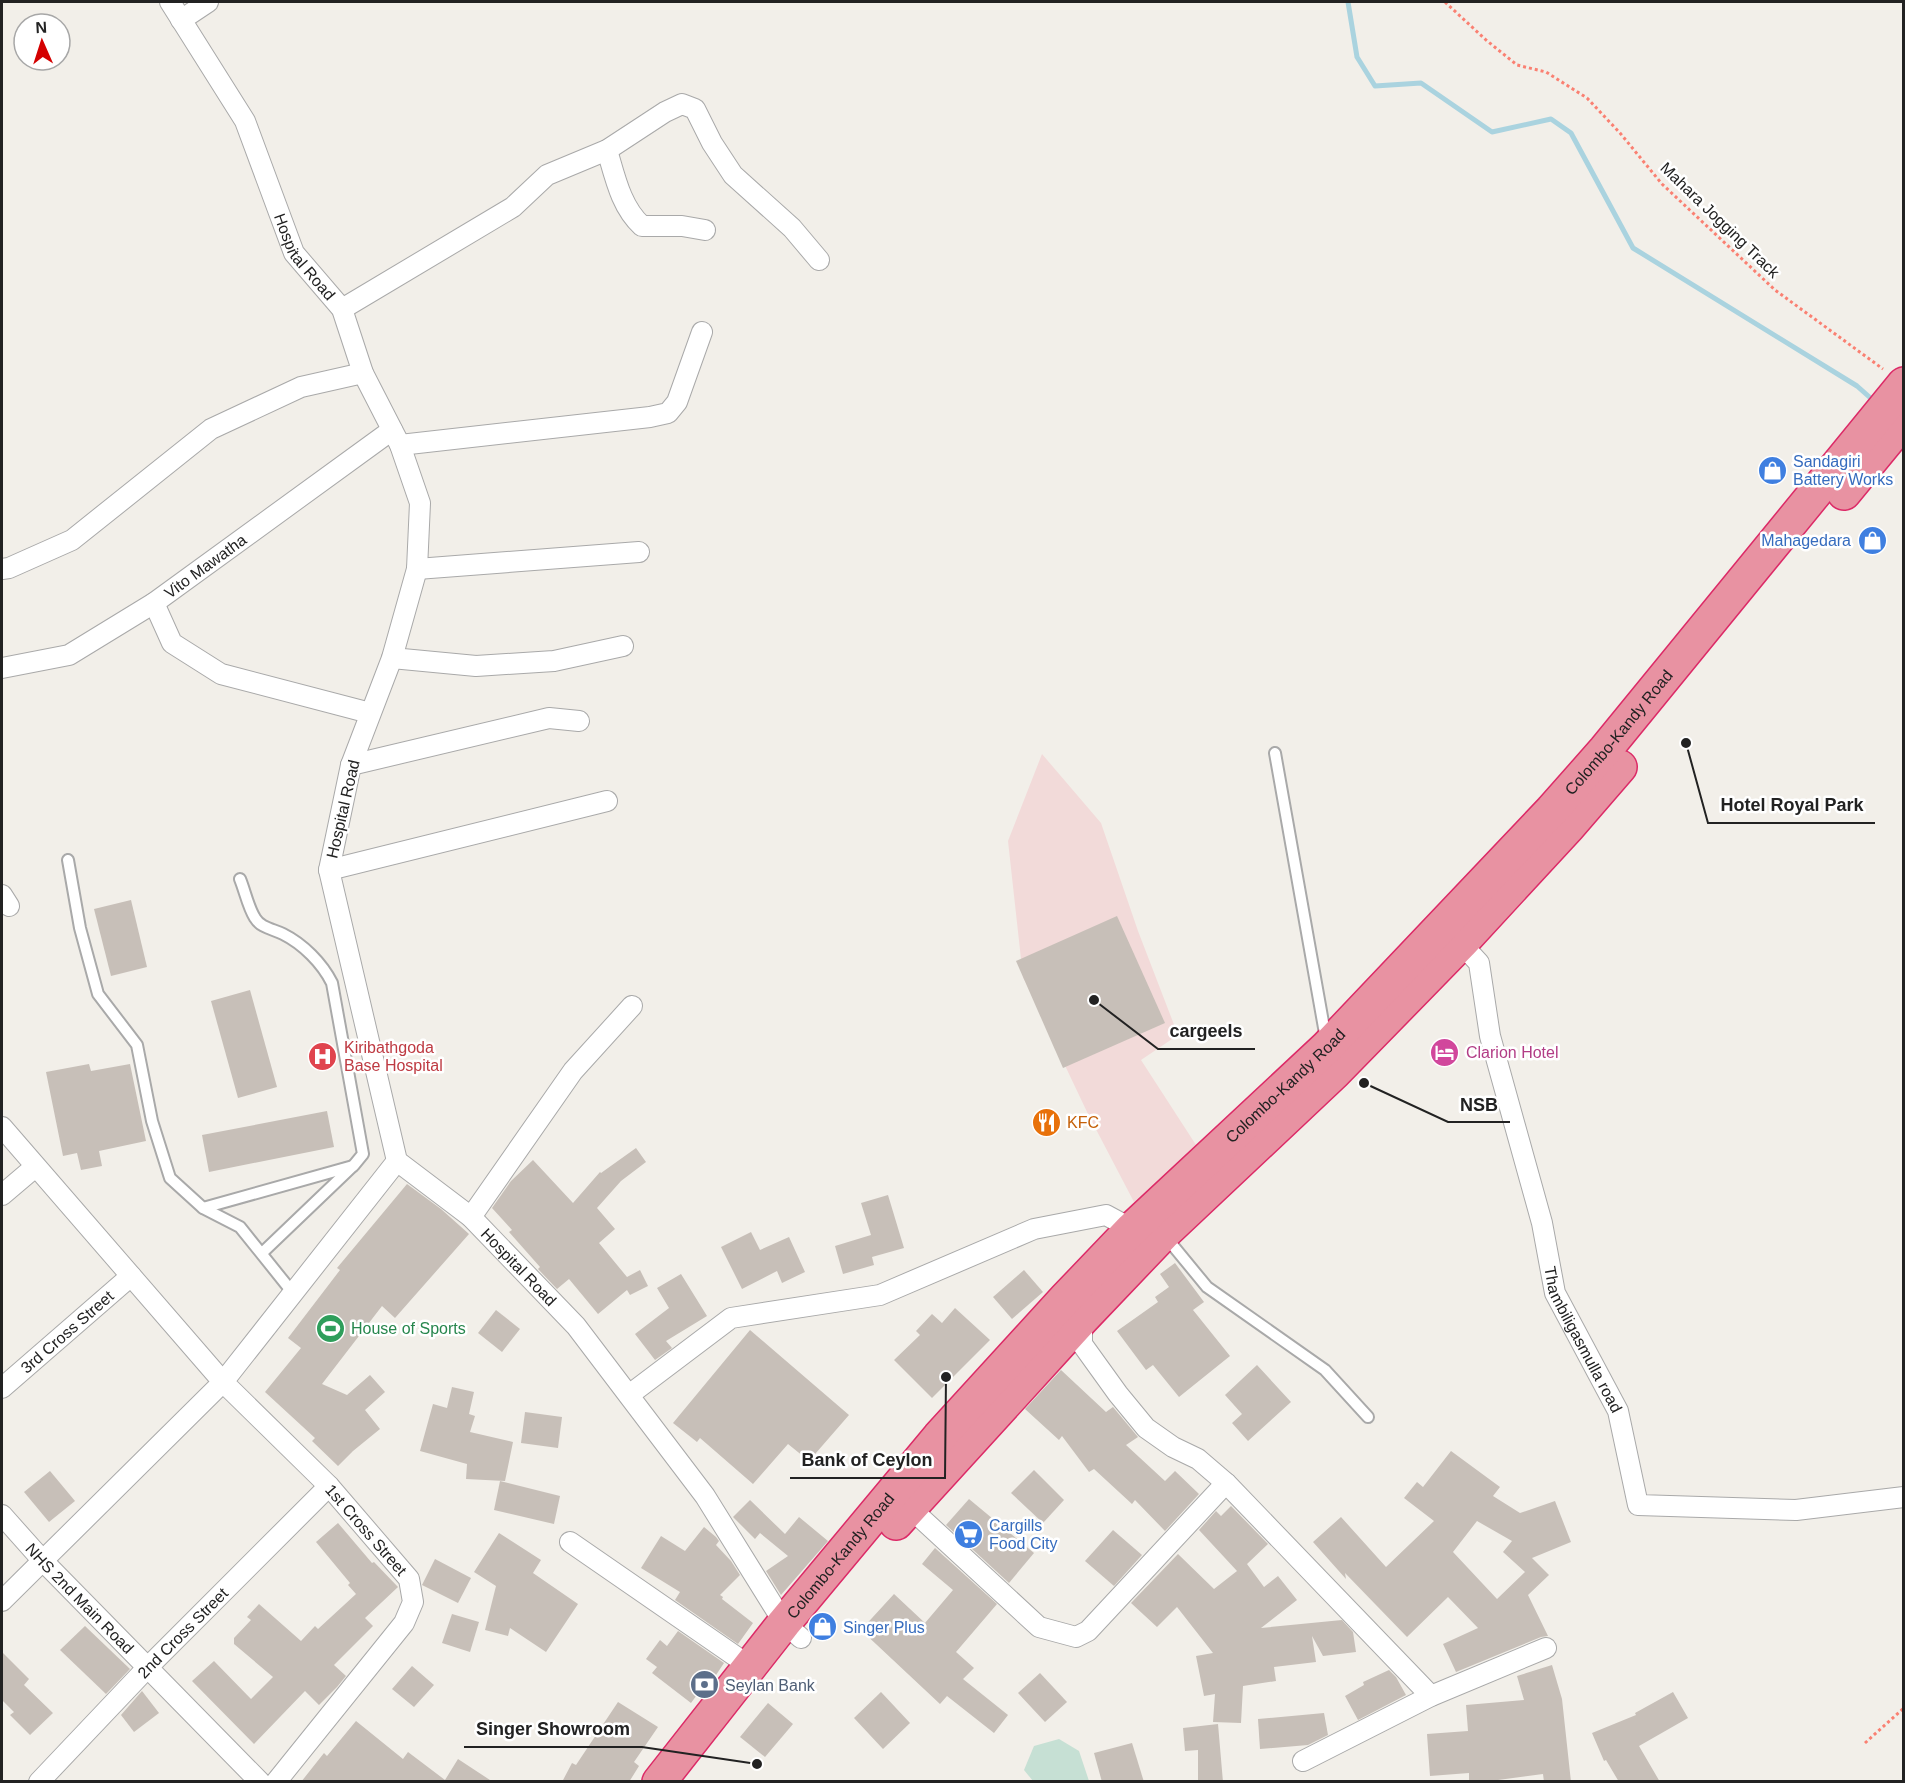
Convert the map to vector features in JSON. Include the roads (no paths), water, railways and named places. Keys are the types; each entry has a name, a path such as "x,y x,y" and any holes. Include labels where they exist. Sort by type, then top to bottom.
{"highway":[{"name":"Colombo-Kandy Road","path":"687,1782 793,1631 939,1437 1074,1309 1163,1233 1334,1073 1452,934 1552,810 1843,476 1898,391"},
{"name":"Colombo-Kandy Road","path":"659,1782 751,1667 793,1631 909,1507 1074,1309 1132,1229 1452,934"}],"street":[{"name":"Hospital Road","path":"170,2 245,121 294,253 342,309 363,373 396,437 420,503 417,569 392,658 351,765 329,870 398,1161 471,1217 576,1326 705,1496 793,1631"},
{"path":"181,20 208,2"},
{"path":"342,309 513,207 547,175 607,150 665,112 682,104 695,109 712,143 733,175 792,228 819,260"},
{"path":"607,150 621,195 633,218 642,226 682,226 705,230"},
{"path":"396,437 650,417 668,413 677,402 702,332"},
{"path":"2,569 72,540 212,429 301,387 363,373"},
{"name":"Vito Mawatha","path":"2,668 69,655 154,603 396,437"},
{"path":"417,569 639,552"},
{"path":"154,603 172,642 221,674 370,713"},
{"path":"392,658 476,666 554,661 623,646"},
{"path":"351,765 549,718 579,721"},
{"path":"329,870 607,801"},
{"name":"Thambiligasmulla road","path":"1452,934 1479,963 1490,1036 1542,1223 1555,1293 1618,1411 1638,1505 1796,1510 1904,1497"},
{"path":"471,1217 573,1071 632,1006"},
{"name":"1st Cross Street","path":"2,1127 223,1382 329,1486 409,1579 413,1602 404,1623 276,1782"},
{"path":"2,1601 223,1382 398,1161"},
{"path":"2,1195 35,1167"},
{"path":"629,1395 731,1318 880,1296 1034,1229 1106,1215 1132,1229"},
{"name":"3rd Cross Street","path":"2,1388 131,1276"},
{"path":"1074,1309 1082,1344 1146,1428 1173,1447 1198,1459 1227,1483 1431,1696"},
{"path":"909,1507 1039,1627 1076,1637 1088,1631 1227,1483"},
{"name":"2nd Cross Street","path":"39,1782 148,1666 329,1486"},
{"name":"NHS 2nd Main Road","path":"2,1515 43,1561 260,1782"},
{"path":"570,1542 751,1667"},
{"path":"1303,1761 1431,1696 1546,1648"}],"lane":[{"path":"1275,753 1327,1047"},
{"path":"68,860 80,928 98,994 137,1045 152,1121 170,1178 203,1208 240,1227 293,1293"},
{"path":"240,879 255,920 302,947 325,969 332,983 363,1154 354,1166 262,1253"},
{"path":"203,1208 354,1166"},
{"path":"1163,1233 1207,1287 1324,1370 1368,1417"}],"waterway":[{"path":"1348,2 1357,57 1375,86 1421,83 1492,132 1551,119 1571,133 1633,248 1857,386 1875,402"}],"place":[{"name":"Sandagiri Battery Works","path":"1772,470"},
{"name":"Mahagedara","path":"1872,540"},
{"name":"Hotel Royal Park","path":"1686,743"},
{"name":"cargeels","path":"1094,1000"},
{"name":"Clarion Hotel","path":"1445,1052"},
{"name":"Kiribathgoda Base Hospital","path":"323,1056"},
{"name":"NSB","path":"1364,1083"},
{"name":"KFC","path":"1046,1122"},
{"name":"House of Sports","path":"330,1328"},
{"name":"Bank of Ceylon","path":"946,1377"},
{"name":"Cargills Food City","path":"968,1534"},
{"name":"Singer Plus","path":"822,1627"},
{"name":"Seylan Bank","path":"704,1685"},
{"name":"Singer Showroom","path":"757,1764"}]}
